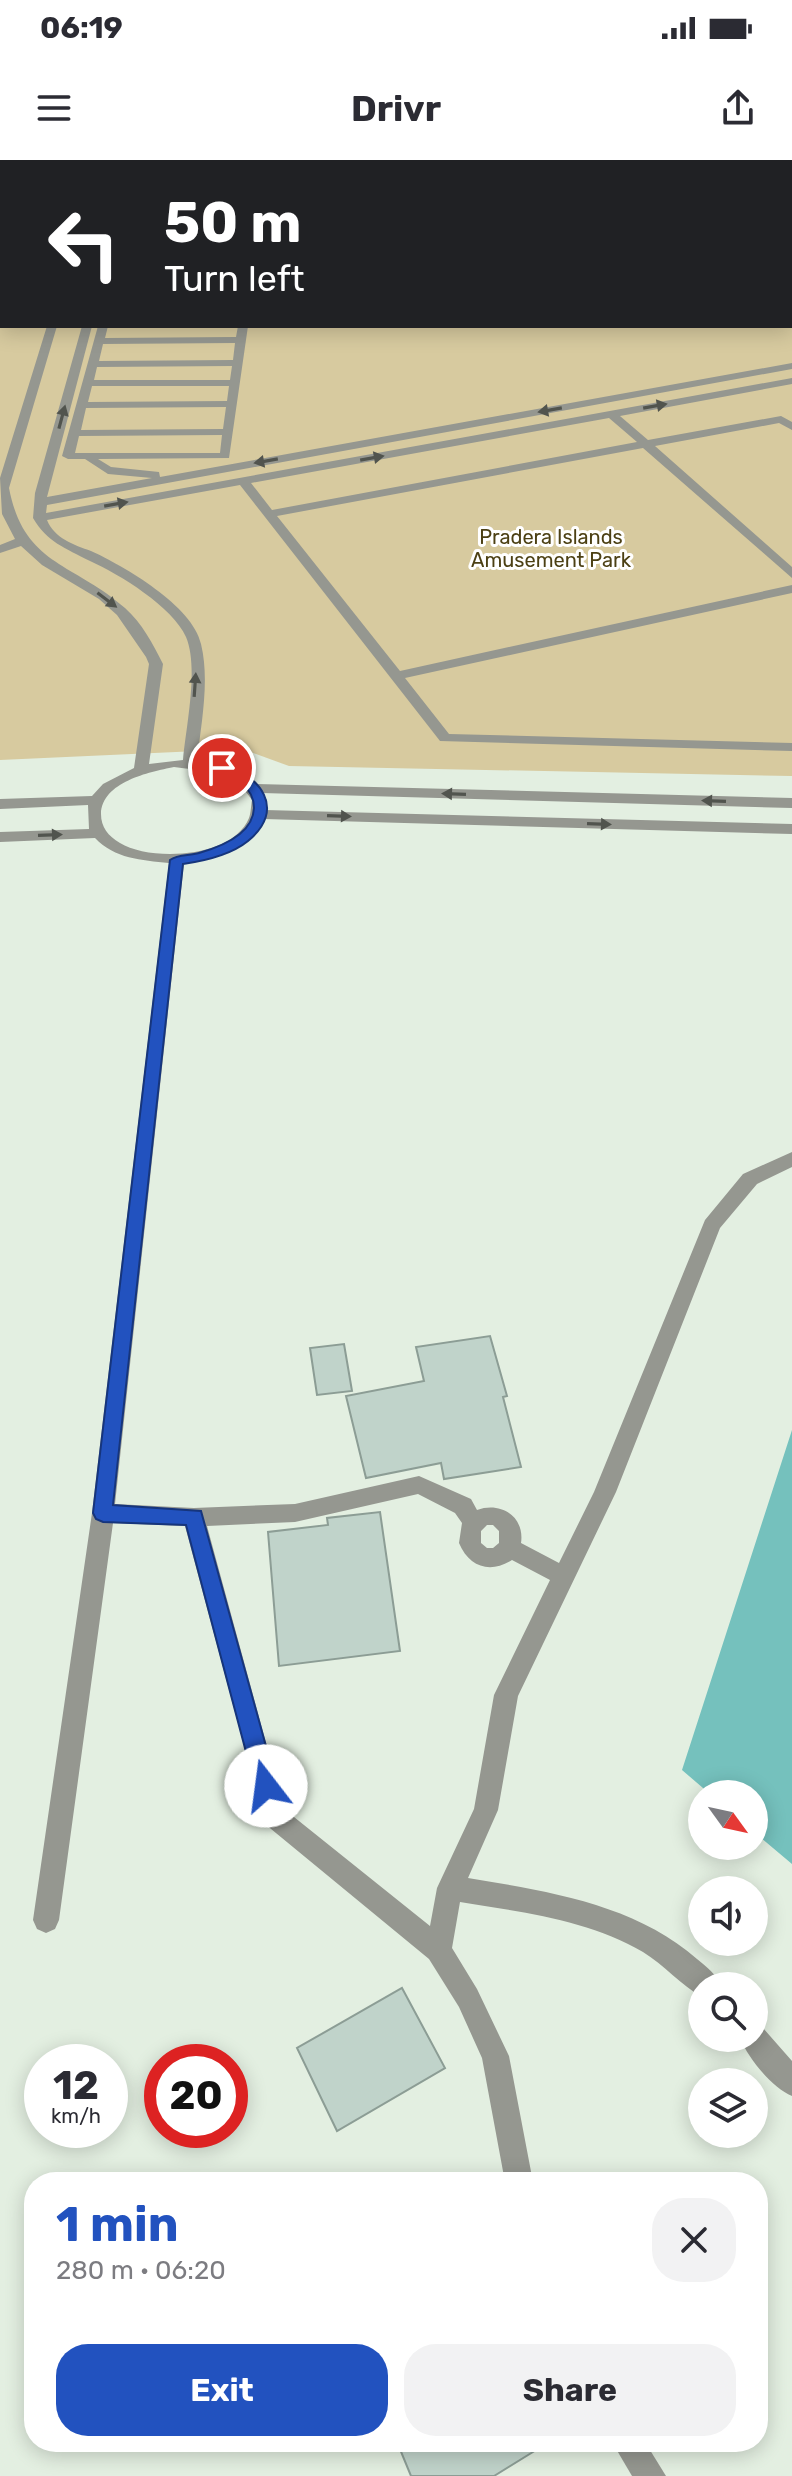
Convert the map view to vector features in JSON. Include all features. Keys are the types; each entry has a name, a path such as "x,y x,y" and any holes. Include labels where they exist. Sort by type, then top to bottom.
{"street":[{"path":"51,328 3,488 5,510 20,542 123,612 149,649 156,664 141,770"},
{"path":"86,328 39,518 47,532 147,591 172,611 193,636 197,661 190,763"},
{"path":"102,328 68,456 225,456 243,328"},
{"path":"154,456 178,328"},
{"path":"99,341 241,340"},
{"path":"93,364 238,363"},
{"path":"41,502 792,366"},
{"path":"39,518 792,381"},
{"path":"88,383 235,383"},
{"path":"82,405 232,404"},
{"path":"612,414 792,574"},
{"path":"269,514 781,419 792,427"},
{"path":"75,433 229,432"},
{"path":"85,457 108,470 175,478"},
{"path":"243,481 445,738 792,747"},
{"path":"0,549 20,542"},
{"path":"397,676 792,589"},
{"path":"190,763 222,768 241,776 254,788 260,801 261,814 254,828 241,840 201,857 177,860 130,854 112,845 100,833 94,822 98,800 109,786 141,770 190,763"},
{"path":"254,788 792,803"},
{"path":"0,804 98,800"},
{"path":"261,814 792,829"},
{"path":"0,837 100,833"},
{"path":"46,1920 103,1513 177,860"},
{"path":"438,1950 450,1888 486,1810 506,1695 605,1492 712,1225 750,1179 792,1159"},
{"path":"103,1513 194,1517 295,1513 419,1485 463,1506 473,1522 487,1517 502,1520 511,1529 510,1548 565,1577"},
{"path":"194,1517 274,1816 438,1950 468,1998 495,2056 517,2172"},
{"path":"450,1888 567,1907 655,1942 691,1972"},
{"path":"765,2052 792,2082"},
{"path":"634,2452 650,2476"}],"green space":[{"name":"Pradera Islands Amusement Park","path":"0,328 792,328 792,776 289,766 242,749 0,760"}],"water":[{"path":"792,1430 792,1864 768,1844 768,1780 694,1780 682,1770"}],"building":[{"path":"490,1336 507,1396 503,1397 521,1467 444,1479 441,1463 366,1478 346,1396 424,1381 416,1347"},
{"path":"344,1344 352,1391 317,1395 310,1348"},
{"path":"380,1512 400,1651 279,1666 268,1532 328,1525 327,1518"},
{"path":"402,1988 445,2068 337,2131 297,2048"},
{"path":"401,2452 533,2452 494,2476 411,2476"}],"route":[{"path":"222,768 241,776 254,788 260,801 261,814 254,828 223,850 177,860 103,1513 194,1517 266,1786"}]}
